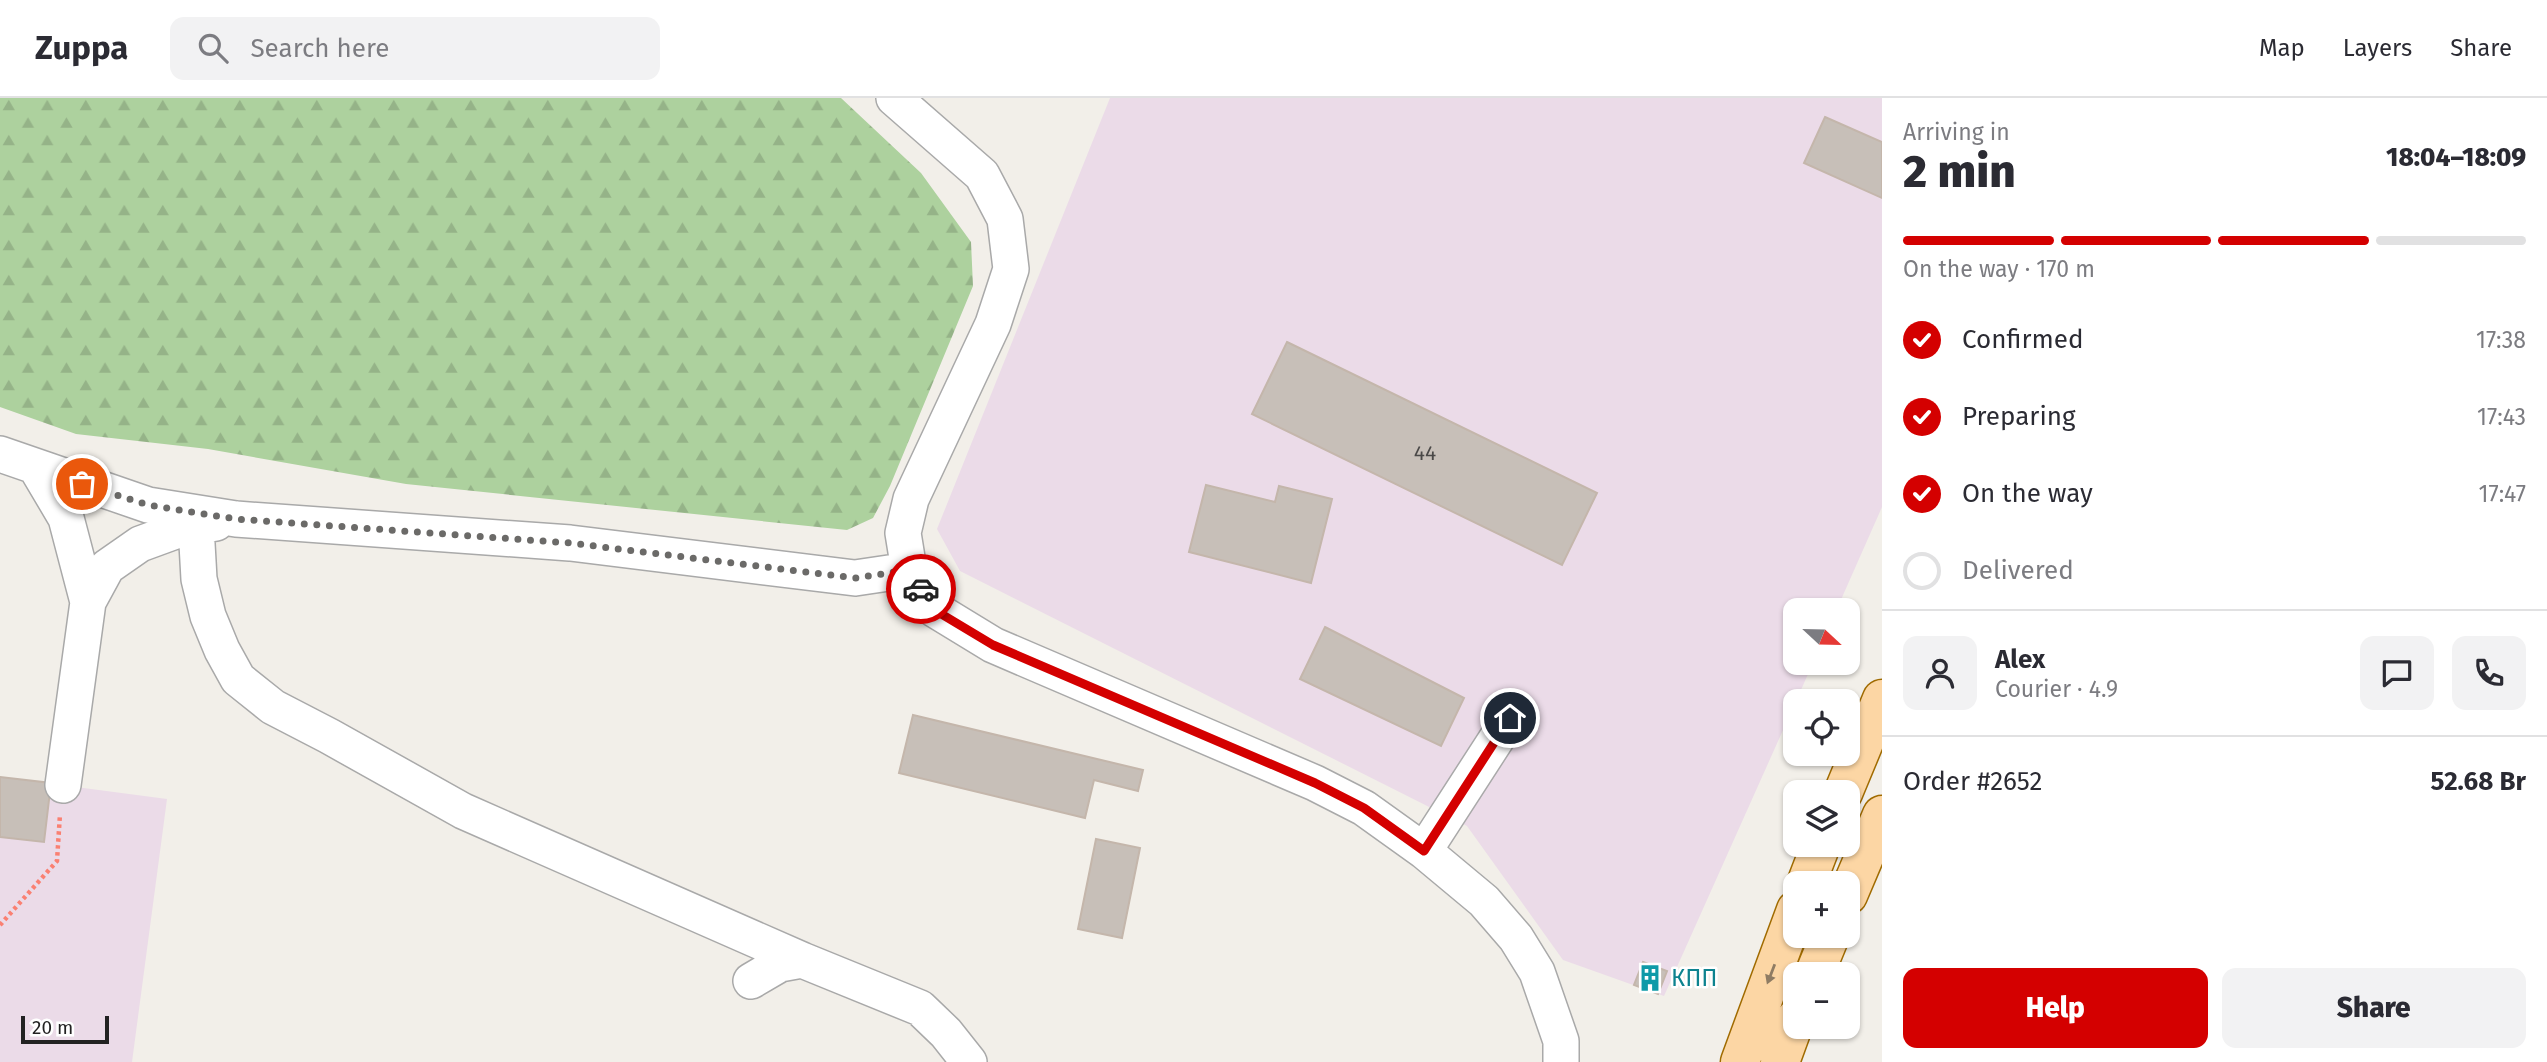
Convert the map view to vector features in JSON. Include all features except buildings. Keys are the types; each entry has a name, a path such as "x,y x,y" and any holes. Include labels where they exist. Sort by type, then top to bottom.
{"main road":[{"path":"1848,780 1882,699"},
{"path":"1858,871 1882,816"},
{"path":"1740,1062 1783,945"},
{"path":"1780,1062 1788,1039"}],"lane":[{"path":"894,98 982,175 1005,219 1011,269 993,324 911,499 904,533 909,570 933,609 993,645 1315,783 1364,808 1424,851 1484,901 1516,937 1537,972 1561,1041 1561,1062"},
{"path":"0,454 37,469 148,505 236,519 570,543 855,578 909,570"},
{"path":"37,469 66,518 88,602"},
{"path":"62,785 88,602 107,567 140,544 181,529 236,519"},
{"path":"196,526 199,579 208,616 222,650 238,679 273,707 463,811 920,1009 946,1033 968,1062"},
{"path":"1424,851 1510,718"},
{"path":"751,981 780,964 802,960"}],"path":[{"path":"0,925 57,861 62,785"}],"shaded area":[{"path":"1110,98 1882,98 1882,507 1842,598 1783,598 1783,676 1807,676 1801,689 1783,689 1783,730 1664,996 1563,960 1467,826 960,571 937,529"},
{"path":"0,777 167,799 132,1062 0,1062"}],"green space":[{"path":"0,98 841,98 921,173 971,242 973,286 890,486 873,518 847,530 406,484 208,449 76,434 0,407"}],"way so far":[{"path":"82,484 148,505 236,519 570,543 855,578 909,570 921,589"}],"place":[{"name":"КПП","path":"1650,978"}],"route":[{"path":"921,589 933,609 993,645 1315,783 1364,808 1424,851 1510,718"}]}
